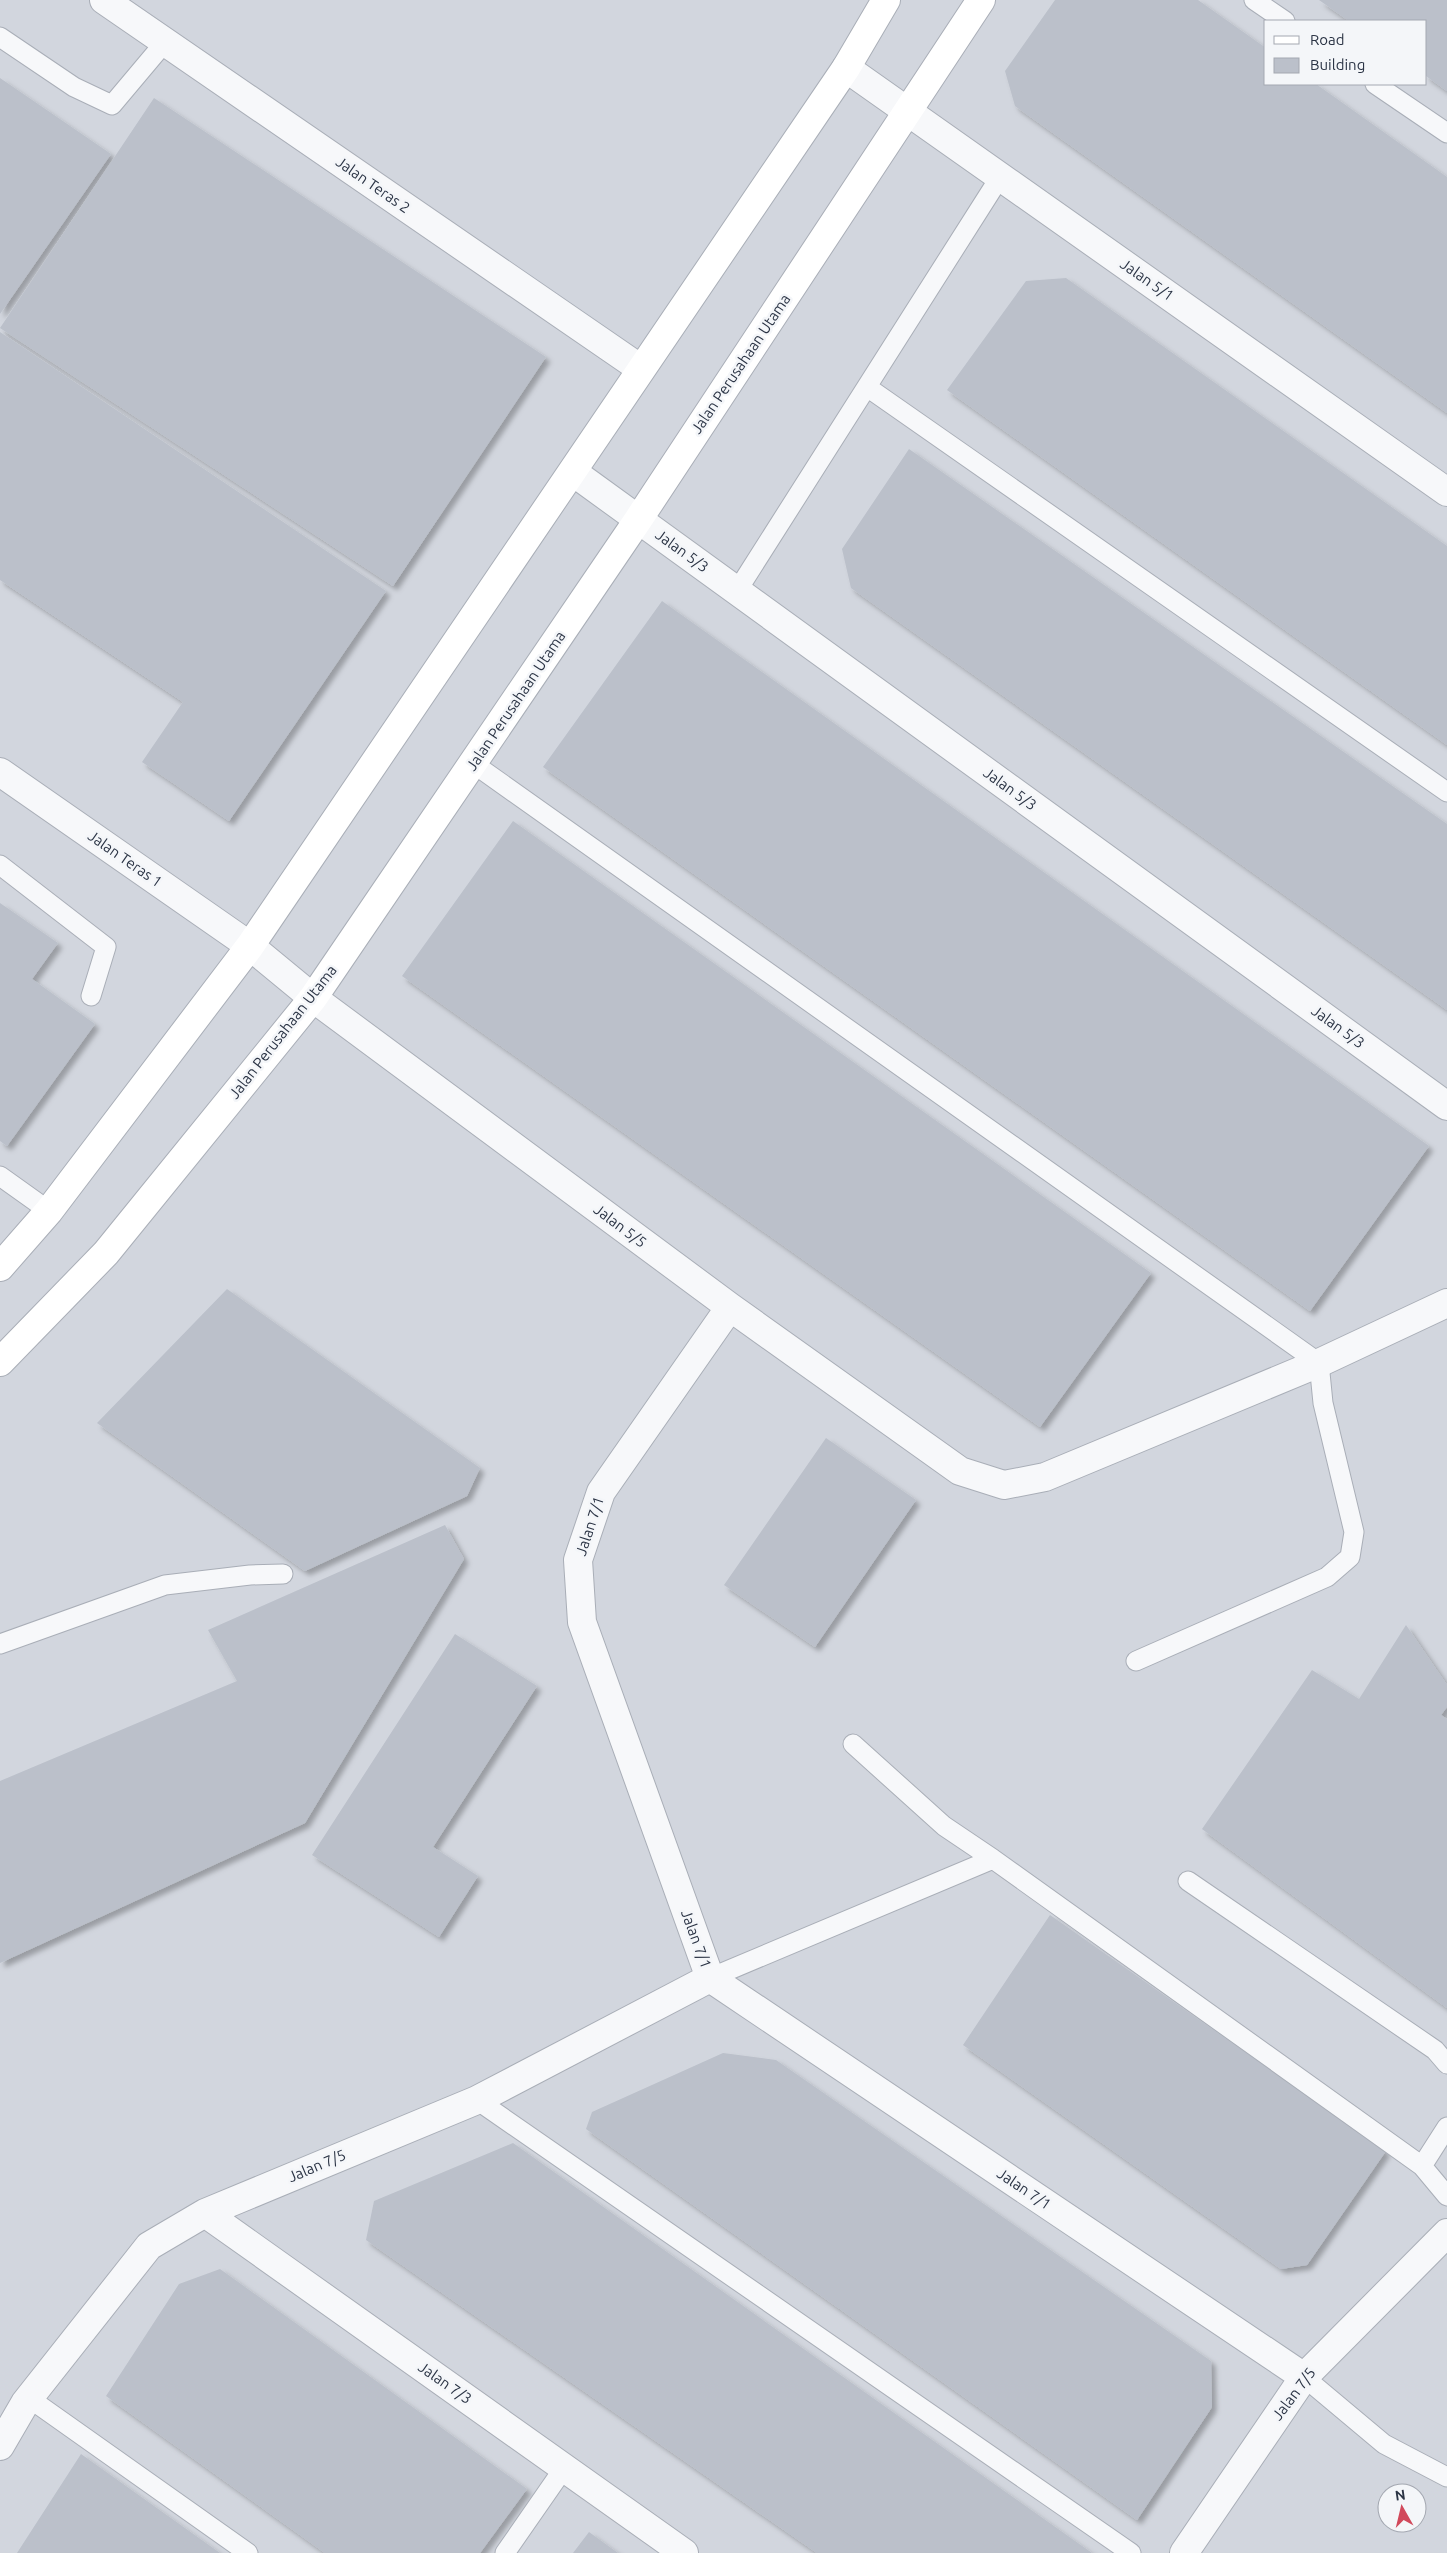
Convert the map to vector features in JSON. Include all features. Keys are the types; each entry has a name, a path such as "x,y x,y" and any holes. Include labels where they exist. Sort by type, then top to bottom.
{"street":[{"name":"Jalan Teras 2","path":"104,0 641,369"},
{"path":"0,1267 49,1211 250,946 846,68 886,0"},
{"name":"Jalan Perusahaan Utama","path":"0,1362 106,1253 313,998 474,764 638,520 981,0"},
{"name":"Jalan 5/1","path":"846,68 1447,492"},
{"name":"Jalan 5/3","path":"573,472 1447,1106"},
{"name":"Jalan Teras 1","path":"0,772 250,946"},
{"name":"Jalan 5/5","path":"250,946 313,998 730,1307 960,1471 1004,1485 1045,1478 1319,1363"},
{"path":"1319,1363 1447,1303"},
{"name":"Jalan 7/1","path":"730,1307 601,1492 578,1560 582,1622 710,1978 1304,2376"},
{"name":"Jalan 7/5","path":"0,2446 29,2398 149,2246 205,2213 477,2100 710,1978"},
{"name":"Jalan 7/3","path":"205,2213 684,2553"},
{"name":"Jalan 7/5","path":"1184,2553 1304,2376 1447,2233"}],"lane":[{"path":"1254,0 1284,20"},
{"path":"0,36 74,87 112,105 165,42"},
{"path":"1376,85 1447,133"},
{"path":"736,591 1000,176"},
{"path":"867,387 1447,792"},
{"path":"474,764 1319,1363 1323,1403 1354,1532 1350,1557 1327,1577 1136,1661"},
{"path":"0,865 106,947 91,996"},
{"path":"0,1176 49,1211"},
{"path":"0,1644 165,1585 250,1575 283,1574"},
{"path":"853,1744 938,1820 1422,2166 1447,2196"},
{"path":"710,1978 993,1859"},
{"path":"1188,1881 1435,2050 1447,2064"},
{"path":"477,2100 1131,2553"},
{"path":"1422,2166 1447,2127"},
{"path":"1304,2376 1384,2444 1447,2477"},
{"path":"29,2398 248,2553"},
{"path":"505,2553 564,2468"}],"shaded area":[{"path":"0,0 1447,0 1447,2553 0,2553"}],"building":[{"path":"1055,0 1198,0 1264,47 1264,85 1317,85 1447,177 1447,413 1015,106 1005,71"},
{"path":"1319,0 1447,0 1447,91 1427,77 1427,20 1348,20"},
{"path":"0,78 111,154 0,314"},
{"path":"154,98 546,357 393,586 0,328"},
{"path":"1066,278 1447,546 1447,745 947,390 1026,281"},
{"path":"0,332 386,591 229,821 142,762 183,702 0,580"},
{"path":"909,449 1447,824 1447,1010 851,588 842,549"},
{"path":"662,601 1429,1146 1310,1311 543,767"},
{"path":"513,821 1151,1273 1040,1427 402,976"},
{"path":"0,903 58,943 32,979 95,1024 7,1146 0,1141"},
{"path":"227,1289 480,1468 467,1496 305,1571 97,1423"},
{"path":"826,1438 916,1500 815,1647 724,1585"},
{"path":"445,1525 464,1559 305,1823 0,1963 0,1781 237,1681 208,1630"},
{"path":"1406,1625 1447,1685 1447,1707 1441,1715 1447,1719 1447,2008 1202,1829 1312,1670 1359,1699"},
{"path":"455,1634 537,1686 433,1847 478,1876 439,1937 312,1855"},
{"path":"1050,1915 1386,2151 1307,2265 1281,2269 963,2045"},
{"path":"723,2053 776,2060 1211,2361 1212,2407 1137,2520 586,2129 592,2112"},
{"path":"513,2143 1092,2553 817,2553 366,2240 374,2201"},
{"path":"220,2269 527,2489 480,2553 325,2553 106,2396 179,2284"},
{"path":"81,2454 220,2553 17,2553"},
{"path":"589,2532 618,2553 573,2553"}]}
